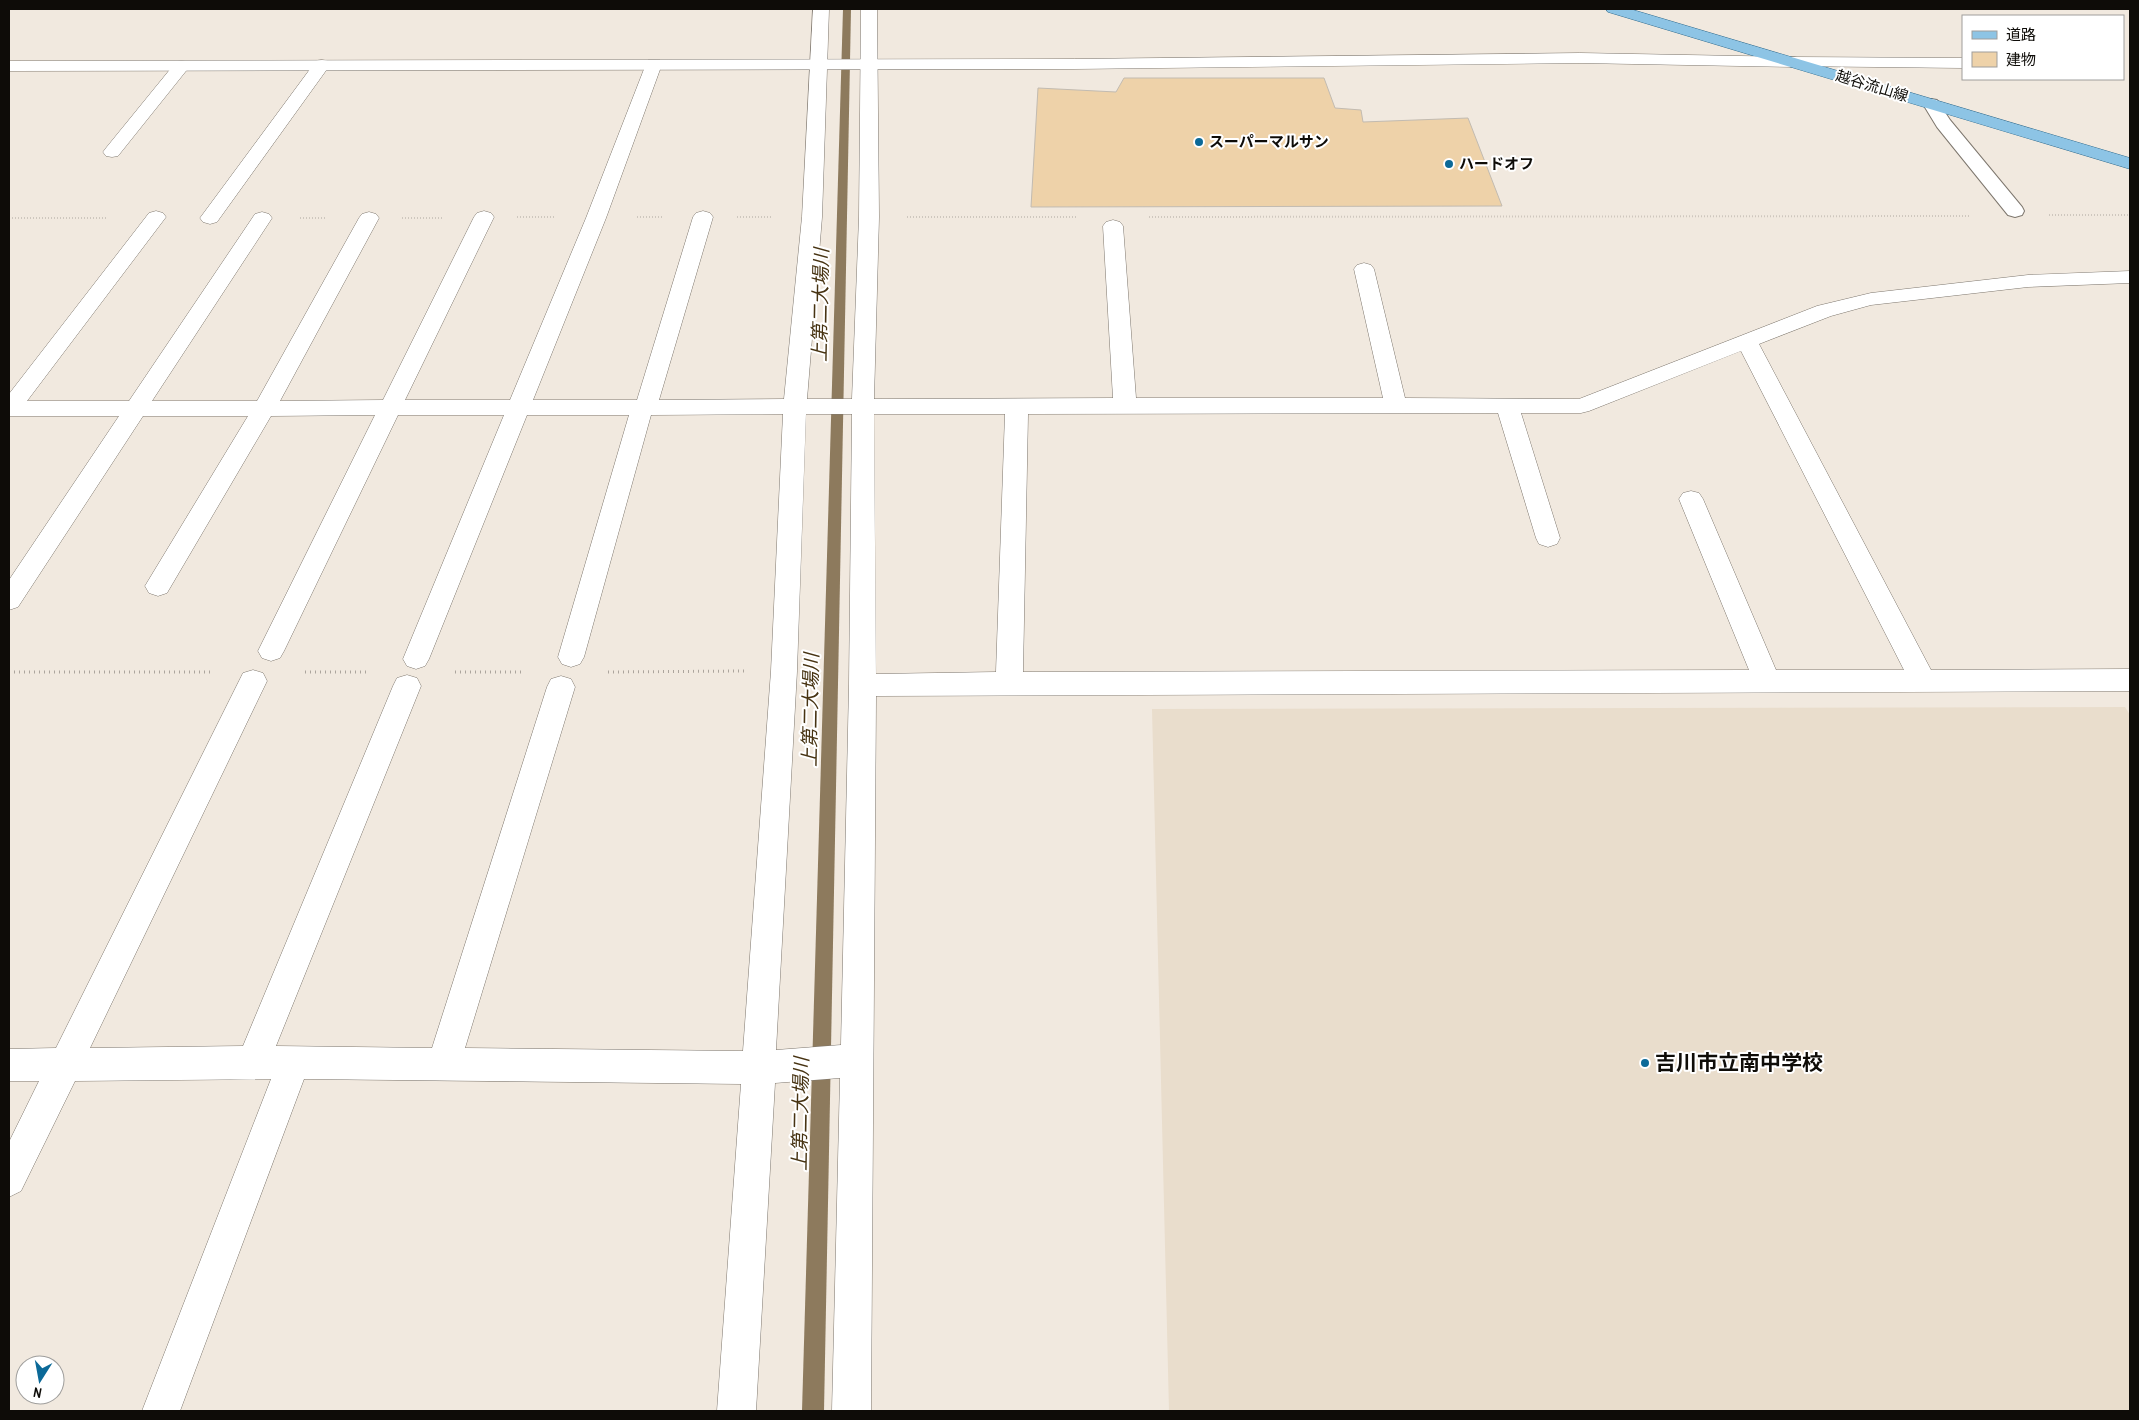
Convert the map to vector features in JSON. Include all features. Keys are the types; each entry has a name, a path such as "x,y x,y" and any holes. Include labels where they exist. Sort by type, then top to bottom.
{"main road":[{"name":"越谷流山線","path":"1614,9 2130,164"}],"street":[{"path":"737,1411 784,671 795,406 812,217 817,63 821,9"},
{"path":"852,1411 863,685 863,407 869,218 869,9"},
{"path":"9,66 1074,64 1580,58 1962,63"},
{"path":"253,1062 517,407 596,218 654,64"},
{"path":"210,218 322,65"},
{"path":"112,152 182,66"},
{"path":"270,652 484,217"},
{"path":"571,657 644,407 703,217"},
{"path":"156,218 9,409 1125,405 1581,406 1824,311 1870,300 2028,281 2130,277"},
{"path":"9,600 262,218"},
{"path":"158,586 265,407 369,218"},
{"path":"1113,226 1125,405"},
{"path":"1364,269 1396,405"},
{"path":"1747,341 1923,681"},
{"path":"1009,683 1017,406"},
{"path":"1507,406 1548,538"},
{"path":"1691,499 1767,682"},
{"path":"863,685 2130,680"},
{"path":"9,1178 253,681"},
{"path":"444,1064 561,687"},
{"path":"9,1065 253,1062 293,1064 758,1068 857,1060"},
{"path":"161,1411 293,1064"}],"lane":[{"path":"1932,104 1943,123 2015,211"}],"path":[{"path":"2041,215 2130,215"},
{"path":"1147,217 1971,216"},
{"path":"262,218 812,217"},
{"path":"869,218 1087,217"},
{"path":"9,218 156,218"}],"shaded area":[{"name":"吉川市立南中学校","path":"2125,707 2130,715 2130,1411 1169,1411 1152,709"}],"building":[{"path":"1124,78 1324,78 1335,108 1361,110 1363,122 1468,118 1502,206 1031,207 1038,88 1116,92"}],"waterway":[{"name":"上第二大場川","path":"813,1411 847,9"}],"place":[{"name":"スーパーマルサン","path":"1199,142"},
{"name":"ハードオフ","path":"1449,164"},
{"name":"吉川市立南中学校","path":"1645,1063"}]}
